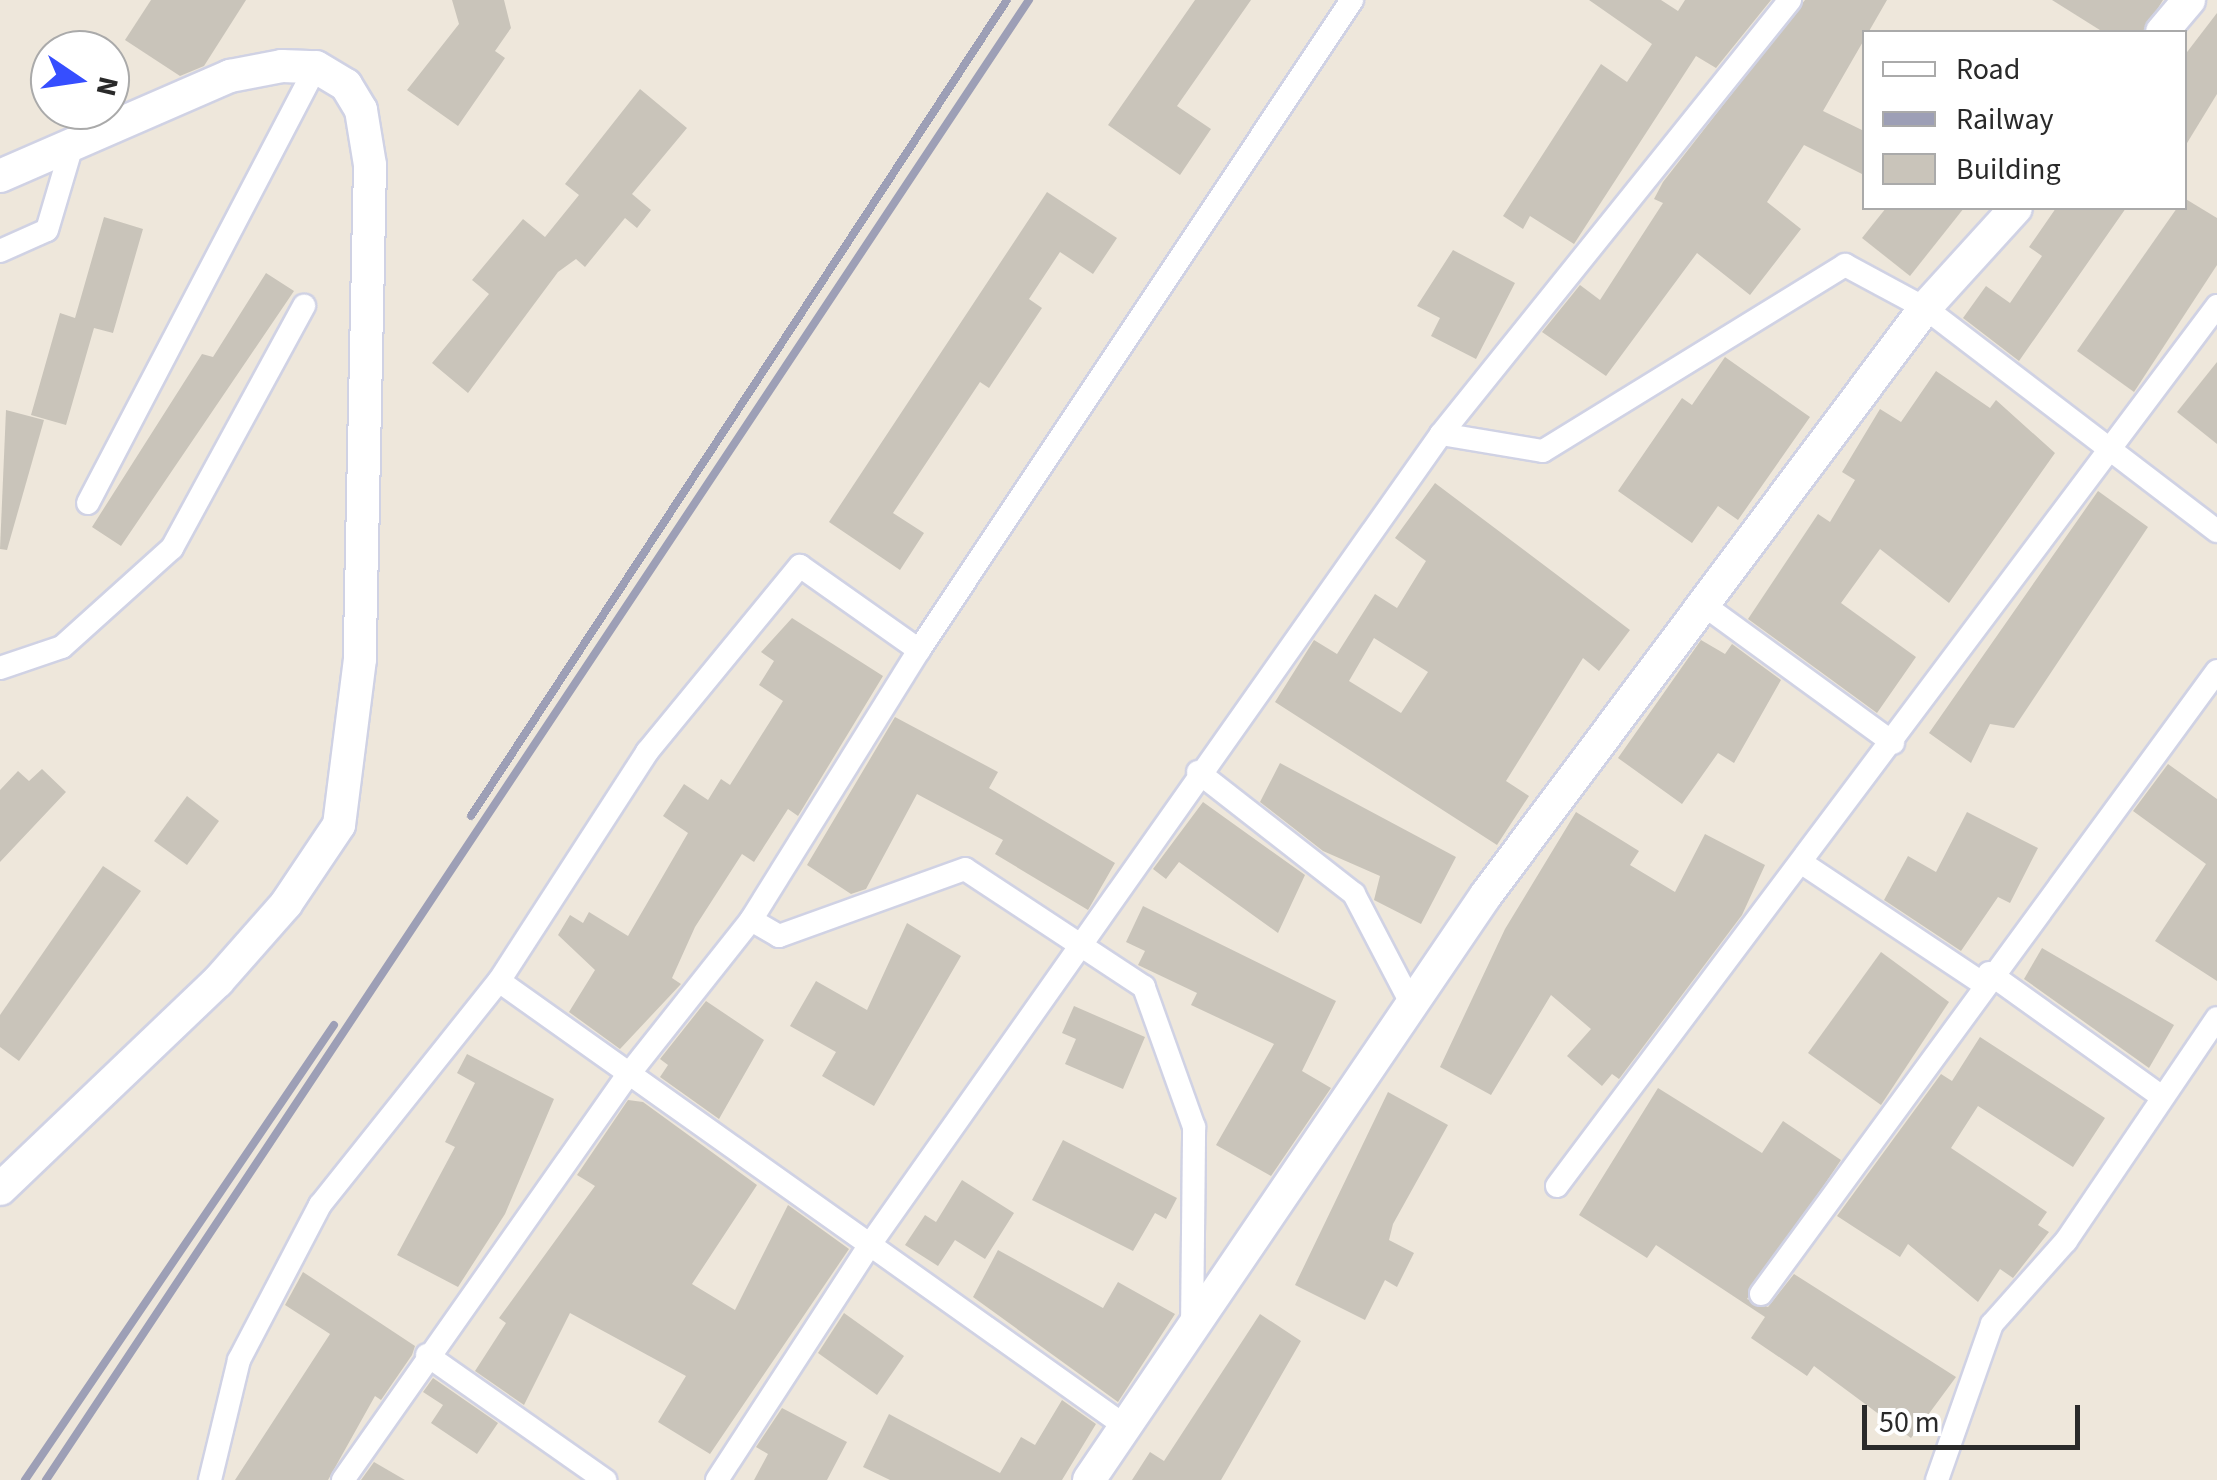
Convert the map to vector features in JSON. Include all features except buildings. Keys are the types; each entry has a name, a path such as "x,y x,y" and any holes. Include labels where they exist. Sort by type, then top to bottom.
{"street":[{"path":"343,1480 427,1355 626,1079 751,920 919,650 1352,0"},
{"path":"717,1480 872,1243 1083,938 1441,434 1790,0"},
{"path":"2164,30 2189,0"},
{"path":"88,503 316,68"},
{"path":"0,176 74,139 230,76 316,68 346,85 362,110 370,165 360,659 339,825 286,904 218,981 6,1177"},
{"path":"0,251 48,230 74,139"},
{"path":"1088,1480 1412,1005 1924,308 2014,210"},
{"path":"1441,434 1542,452 1845,265 1924,308 2217,531"},
{"path":"0,668 62,648 172,548 304,306"},
{"path":"1557,1186 1893,743 2217,306"},
{"path":"210,1480 239,1360 320,1205 499,981 648,752 800,566 919,650"},
{"path":"1704,606 1893,743"},
{"path":"1761,1294 1985,978 2217,670"},
{"path":"1198,772 1354,894 1412,1005"},
{"path":"1802,863 1985,978 2158,1094"},
{"path":"751,920 779,936 965,869 1083,938 1144,987 1194,1127 1192,1329"},
{"path":"499,981 626,1079 872,1243 1125,1426"},
{"path":"1937,1480 1992,1324 2066,1241 2158,1094 2217,1018"},
{"path":"427,1355 605,1480"}],"railway":[{"path":"471,816 1007,0"},
{"path":"46,1480 1029,0"},
{"path":"25,1480 334,1025"}]}
